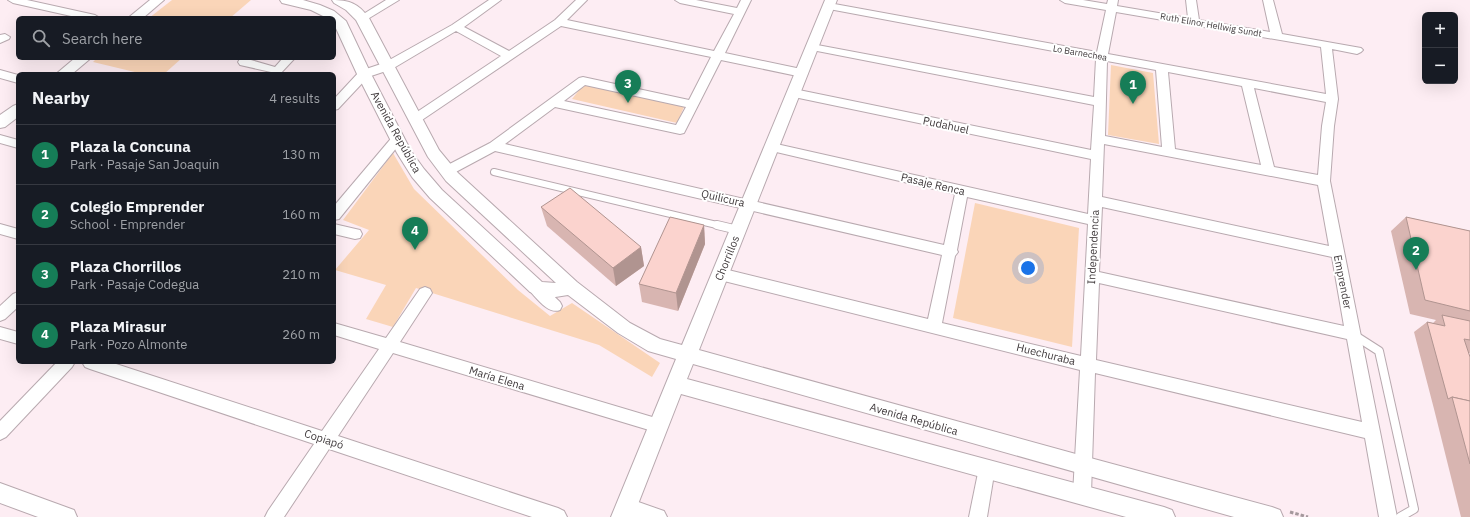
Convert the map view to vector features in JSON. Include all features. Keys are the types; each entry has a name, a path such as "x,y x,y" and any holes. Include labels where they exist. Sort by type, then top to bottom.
{"street":[{"path":"13,0 86,16"},
{"path":"138,16 158,0"},
{"name":"Avenida República","path":"286,0 314,7 330,16"},
{"name":"Avenida República","path":"338,0 351,7 362,18 433,153 447,171 571,287 624,328 655,345 688,356 1272,517"},
{"path":"362,18 394,0"},
{"path":"336,104 364,74 388,66 456,27 496,0"},
{"path":"416,119 559,22 582,0"},
{"path":"680,0 740,12"},
{"path":"555,103 680,130 746,0"},
{"name":"Ruth Elinor Hellwig Sundt","path":"1065,0 1112,4 1194,22 1357,50"},
{"path":"1191,0 1194,22"},
{"path":"1268,0 1277,37"},
{"name":"Chorrillos","path":"624,512 830,3"},
{"name":"Lo Barnechea","path":"830,3 1102,57 1332,100"},
{"name":"Independencia","path":"1082,494 1102,57 1112,4"},
{"name":"Avenida República","path":"336,20 344,30 364,74 405,153 426,182 436,194 555,306"},
{"path":"559,22 802,73"},
{"path":"456,27 510,56"},
{"name":"Emprender","path":"1326,45 1332,100 1328,126 1324,181 1388,517"},
{"path":"812,47 1100,102"},
{"path":"66,72 81,60"},
{"path":"244,62 282,72 288,60"},
{"path":"1162,68 1169,152"},
{"path":"0,74 16,78"},
{"path":"447,171 494,146 555,103 583,81 693,105"},
{"path":"1247,84 1269,171"},
{"name":"Pudahuel","path":"794,93 1098,156"},
{"path":"0,123 16,111"},
{"path":"336,213 398,138"},
{"path":"0,139 16,143"},
{"path":"1098,139 1324,181"},
{"name":"Quilicura","path":"494,146 951,252"},
{"name":"Pasaje Renca","path":"772,147 1095,221"},
{"path":"934,327 951,252 962,190"},
{"path":"1096,201 1337,253"},
{"path":"481,236 506,226"},
{"path":"0,229 16,233"},
{"path":"336,229 355,234"},
{"name":"Huechuraba","path":"720,274 1088,365 1372,432"},
{"path":"1092,276 1353,334"},
{"name":"Avenida República","path":"533,285 536,288 549,292 571,287"},
{"path":"274,517 425,293"},
{"path":"0,315 16,300"},
{"name":"María Elena","path":"336,330 659,426"},
{"path":"0,332 16,337"},
{"path":"0,432 65,364"},
{"name":"Copiapó","path":"96,364 558,517"},
{"path":"676,384 1082,494 1157,516"},
{"path":"978,517 986,468"},
{"path":"0,493 66,517"},
{"path":"624,512 658,517"}],"lane":[{"path":"494,172 738,230"},
{"path":"1353,334 1379,351 1414,509 1400,517"}],"shaded area":[{"path":"172,0 251,0 232,16 152,16"},
{"path":"95,60 180,60 166,72 135,72 93,62"},
{"path":"1111,65 1153,73 1159,144 1108,135"},
{"path":"584,84 684,107 677,123 572,99"},
{"path":"393,153 414,189 518,290 550,316 572,303 660,363 652,377 599,345 416,288 393,327 366,319 386,285 336,270 369,230 343,220"},
{"path":"975,203 1079,228 1072,347 953,318"}],"building":[{"path":"570,188 641,247 613,268 541,207"},
{"path":"670,217 704,225 676,293 639,284"},
{"path":"1406,217 1470,231 1470,311 1425,300"},
{"path":"1442,315 1470,321 1470,340 1464,339 1470,357 1470,401 1452,397 1448,399 1427,322 1445,326"},
{"path":"1452,397 1470,401 1470,464"}],"place":[{"name":"Plaza Chorrillos","path":"628,103"},
{"name":"Plaza la Concuna","path":"1133,104"},
{"name":"Plaza Mirasur","path":"415,250"},
{"name":"Colegio Emprender","path":"1416,270"}]}
